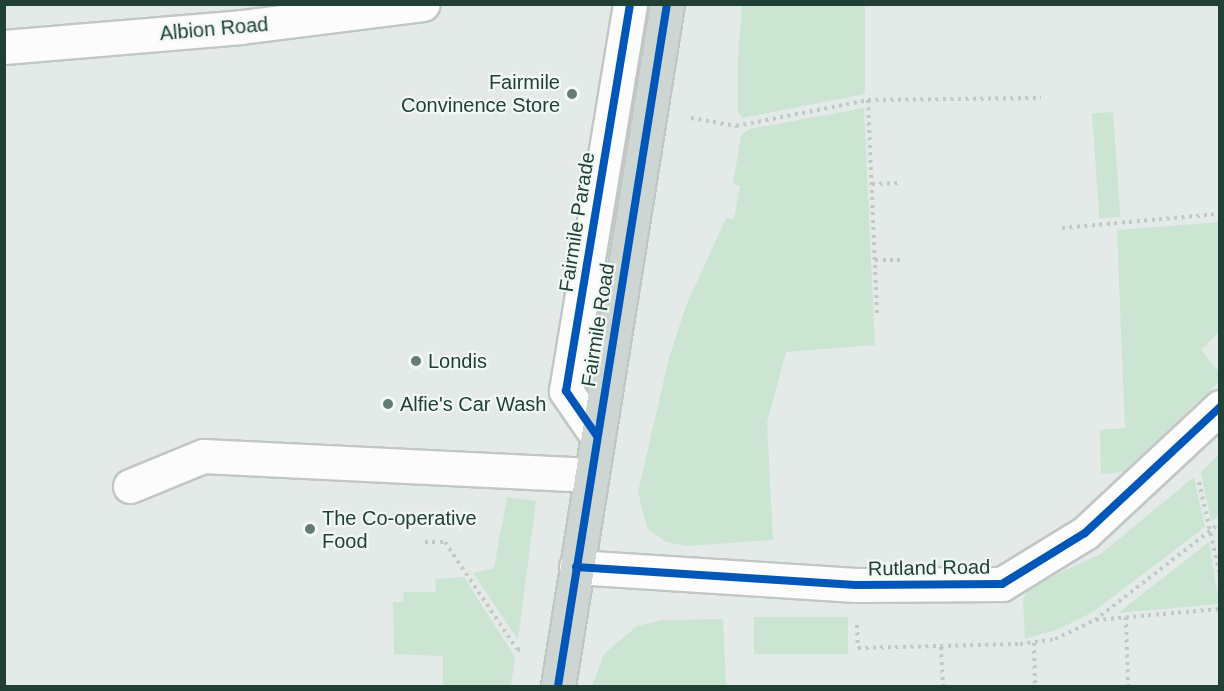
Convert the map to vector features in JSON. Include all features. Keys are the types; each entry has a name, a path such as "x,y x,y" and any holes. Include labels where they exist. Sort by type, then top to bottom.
{"main road":[{"name":"Fairmile Road","path":"558,687 561,654 667,4"}],"street":[{"name":"Albion Road","path":"4,47 241,27 423,4"},
{"name":"Fairmile Parade","path":"597,436 566,391 630,4"},
{"name":"Rutland Road","path":"576,567 855,585 1002,584 1085,533 1220,407"},
{"path":"130,486 203,456 592,475"}],"path":[{"path":"650,111 736,126 868,100 1041,98"},
{"path":"868,100 877,317"},
{"path":"872,184 902,183"},
{"path":"1062,228 1220,214"},
{"path":"875,260 903,260"},
{"path":"1175,448 1197,474 1220,575"},
{"path":"425,542 446,542 517,649 561,654"},
{"path":"1095,620 1220,609"},
{"path":"1126,617 1128,687"},
{"path":"1034,643 1035,687"},
{"path":"941,647 943,687"}],"green space":[{"path":"742,5 865,5 865,94 742,118 738,112 738,59"},
{"path":"864,108 875,345 786,352 767,423 773,540 686,546 666,542 647,528 638,492 669,358 686,306 726,218 734,219 740,186 733,184 741,136 749,129"},
{"path":"1113,112 1120,217 1099,218 1092,113"},
{"path":"1219,222 1219,332 1201,350 1219,372 1219,382 1123,472 1101,474 1100,430 1125,428 1117,230"},
{"path":"1219,455 1219,515 1211,522 1201,472"},
{"path":"1194,477 1205,527 1093,612 1059,629 1025,639 1023,600 1029,587 1101,554"},
{"path":"507,497 536,501 518,640 473,573 494,568"},
{"path":"1209,542 1219,604 1118,613"},
{"path":"464,577 515,657 511,686 443,686 443,656 394,654 393,602 404,602 403,592 436,592 435,579"},
{"path":"754,617 848,617 848,654 754,654"},
{"path":"723,619 726,686 592,686 604,654 637,626 662,620"}],"cycle path":[{"path":"597,436 566,391 630,4"},
{"path":"558,686 667,4"},
{"path":"576,567 855,585 1002,584 1085,533 1220,407"}],"place":[{"name":"Fairmile Convinence Store","path":"572,94"},
{"name":"Londis","path":"416,361"},
{"name":"Alfie's Car Wash","path":"388,404"},
{"name":"The Co-operative Food","path":"310,529"}]}
